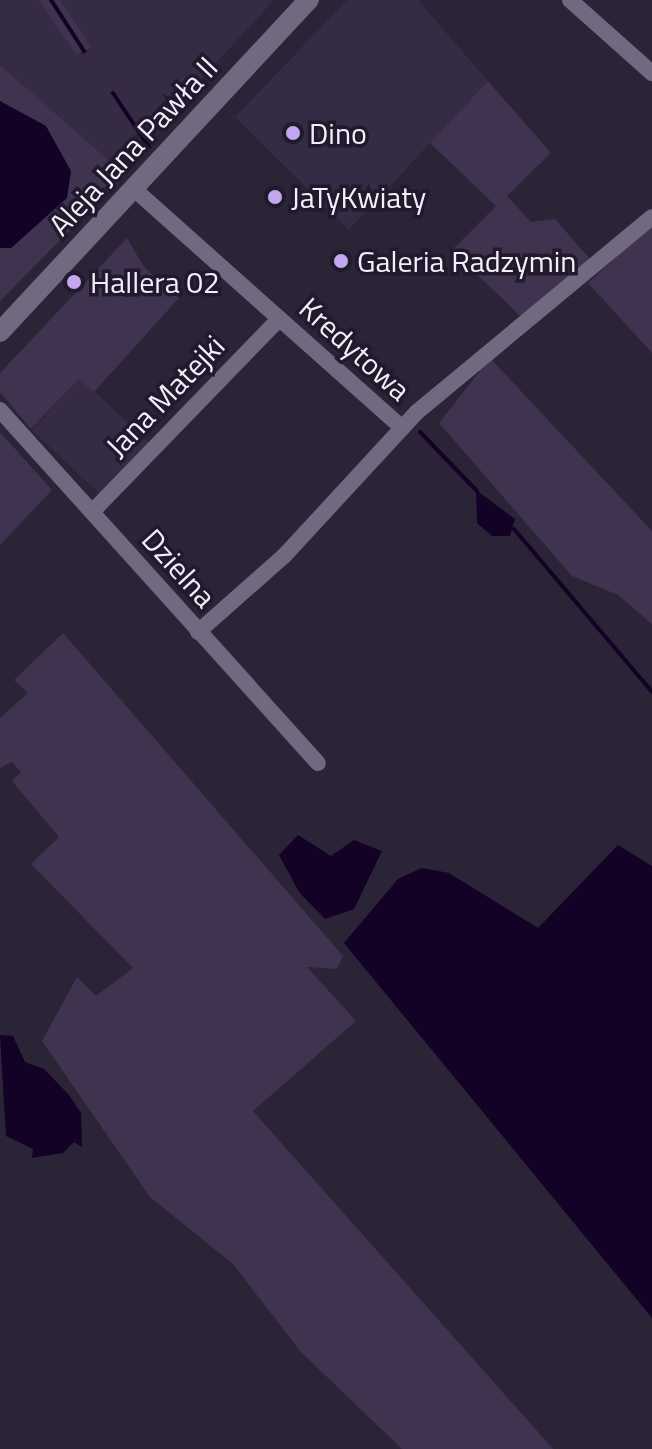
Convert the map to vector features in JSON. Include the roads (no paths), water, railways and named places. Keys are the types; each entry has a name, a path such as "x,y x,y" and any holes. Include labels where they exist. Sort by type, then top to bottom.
{"street":[{"name":"Aleja Jana Pawła II","path":"0,332 309,0"},
{"path":"570,0 652,73"},
{"name":"Kredytowa","path":"134,189 402,428 652,217"},
{"name":"Jana Matejki","path":"92,512 279,319"},
{"name":"Dzielna","path":"0,410 318,763"},
{"path":"198,632 242,598 402,428"}],"waterway":[{"path":"51,0 84,51"},
{"path":"113,93 149,147"},
{"path":"420,432 477,491"},
{"path":"514,529 652,692"}],"place":[{"name":"Dino","path":"293,133"},
{"name":"JaTyKwiaty","path":"275,197"},
{"name":"Galeria Radzymin","path":"341,261"},
{"name":"Hallera 02","path":"74,282"}]}
